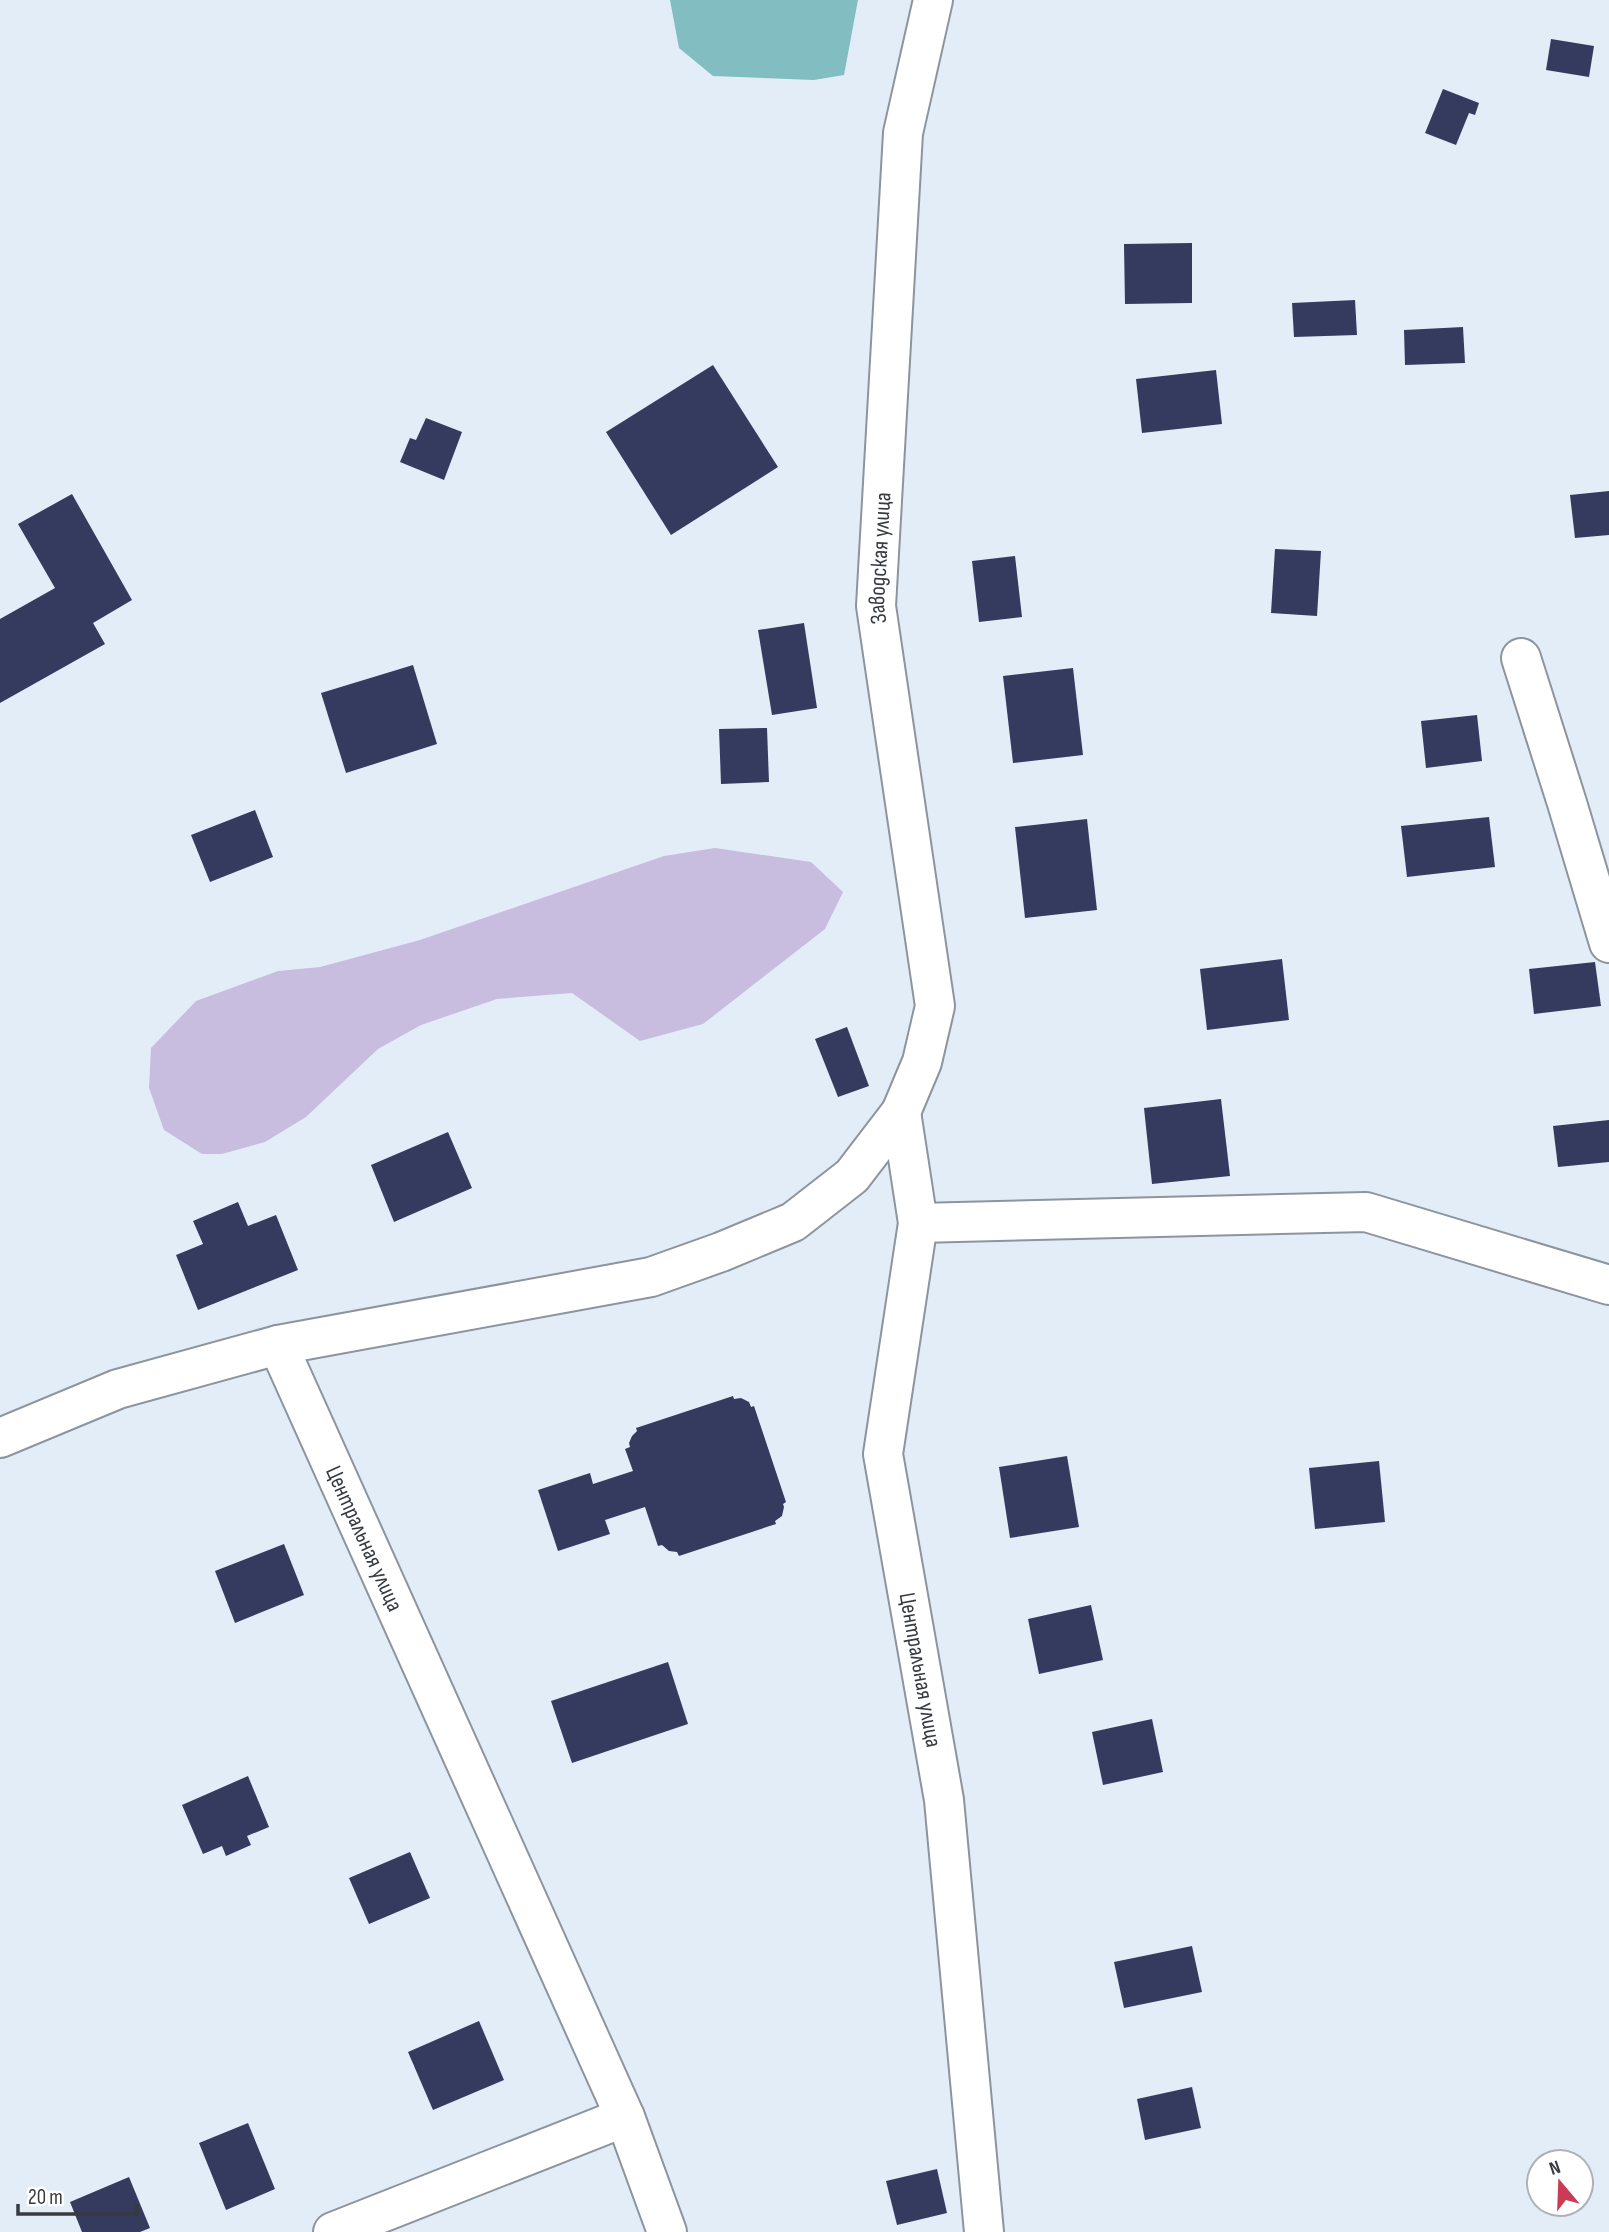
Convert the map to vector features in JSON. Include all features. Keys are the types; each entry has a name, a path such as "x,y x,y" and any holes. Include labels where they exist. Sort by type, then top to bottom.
{"street":[{"name":"Заводская улица","path":"0,1438 118,1389 278,1345 651,1277 721,1252 793,1222 842,1184 852,1176 901,1112 922,1062 935,1006 876,606 903,134 933,0"},
{"path":"1521,658 1609,943"},
{"name":"Центральная улица","path":"901,1112 918,1223 883,1454 944,1800 984,2232"},
{"path":"918,1223 1366,1212 1609,1285"},
{"name":"Центральная улица","path":"278,1345 625,2117 667,2232"},
{"path":"332,2232 625,2117"}],"shaded area":[{"path":"670,0 858,0 844,75 814,80 713,76 679,48"},
{"path":"715,848 811,862 843,892 825,929 703,1024 640,1041 572,993 497,999 421,1025 378,1049 306,1117 265,1142 222,1154 202,1154 164,1130 149,1088 151,1048 196,1001 278,971 320,967 420,940 664,856"}],"building":[{"path":"1551,39 1594,46 1589,77 1546,70"},
{"path":"1443,89 1479,103 1475,115 1469,113 1456,145 1425,133"},
{"path":"1192,243 1192,303 1125,304 1124,244"},
{"path":"1355,300 1357,335 1294,337 1292,303"},
{"path":"1463,327 1465,363 1405,365 1404,330"},
{"path":"713,365 778,467 671,535 606,432"},
{"path":"1216,370 1222,424 1142,433 1136,379"},
{"path":"426,418 462,432 444,480 400,462 410,438 416,440"},
{"path":"1609,491 1609,535 1575,538 1570,495"},
{"path":"72,494 132,600 93,623 105,644 0,703 0,619 55,588 18,524"},
{"path":"1275,549 1321,551 1317,616 1271,613"},
{"path":"1015,556 1022,617 979,622 972,561"},
{"path":"804,623 817,708 772,715 758,630"},
{"path":"413,665 437,744 346,773 321,693"},
{"path":"1073,668 1083,755 1013,763 1003,676"},
{"path":"1477,715 1482,761 1426,768 1421,721"},
{"path":"767,728 769,782 721,784 719,729"},
{"path":"255,810 273,857 210,882 191,835"},
{"path":"1489,817 1495,867 1407,877 1401,826"},
{"path":"1087,819 1097,910 1025,918 1015,827"},
{"path":"1282,959 1289,1020 1207,1030 1200,969"},
{"path":"1595,962 1601,1006 1534,1014 1529,969"},
{"path":"847,1027 869,1086 838,1097 815,1039"},
{"path":"1221,1099 1230,1176 1152,1184 1144,1108"},
{"path":"1609,1120 1609,1162 1558,1167 1553,1126"},
{"path":"448,1132 472,1188 394,1222 371,1165"},
{"path":"238,1202 248,1226 276,1215 298,1270 198,1310 176,1255 203,1244 193,1221"},
{"path":"733,1396 734,1399 741,1398 749,1402 751,1407 754,1406 786,1502 783,1504 782,1516 775,1521 776,1524 679,1556 677,1552 669,1551 662,1545 658,1546 645,1507 605,1520 610,1534 558,1551 538,1490 590,1473 593,1484 633,1471 625,1449 630,1447 629,1443 637,1431 636,1428"},
{"path":"1067,1456 1079,1527 1010,1538 999,1467"},
{"path":"1379,1461 1385,1522 1315,1529 1309,1468"},
{"path":"284,1544 304,1595 235,1623 215,1571"},
{"path":"1091,1605 1103,1660 1039,1674 1028,1619"},
{"path":"668,1662 688,1724 572,1763 551,1701"},
{"path":"1152,1719 1163,1772 1103,1785 1092,1732"},
{"path":"248,1776 269,1827 247,1836 251,1845 226,1856 222,1846 203,1854 182,1805"},
{"path":"410,1852 430,1898 369,1924 349,1878"},
{"path":"1192,1946 1202,1992 1124,2008 1114,1962"},
{"path":"479,2021 504,2080 433,2110 408,2052"},
{"path":"1192,2087 1201,2128 1145,2140 1137,2099"},
{"path":"248,2123 275,2189 226,2210 199,2143"},
{"path":"937,2169 947,2213 897,2225 886,2181"},
{"path":"129,2177 150,2228 140,2232 82,2232 70,2202"}]}
